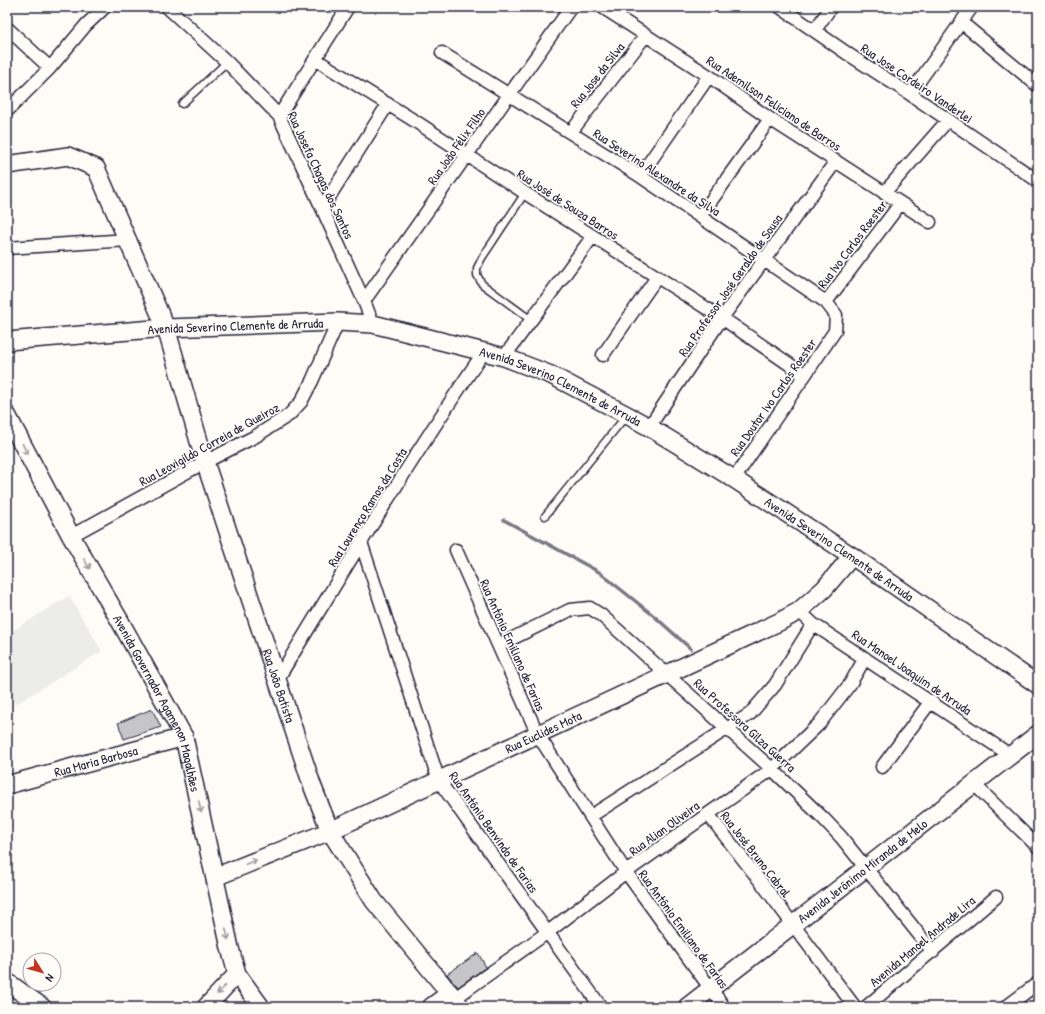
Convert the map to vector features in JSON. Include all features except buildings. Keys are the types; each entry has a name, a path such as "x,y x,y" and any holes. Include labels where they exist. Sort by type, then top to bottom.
{"main road":[{"name":"Rua João Batista","path":"7,165 68,156 96,168 166,328 205,462 312,784 330,831 374,901 455,999"},
{"name":"Avenida Severino Clemente de Arruda","path":"7,341 166,328 338,322 373,324 504,357 551,375 627,415 734,479 852,556 1038,685"},
{"name":"Avenida Governador Agamenon Magalhães","path":"8,421 70,536 120,621 184,737 237,974 261,1007"},
{"name":"Rua Euclides Mota","path":"215,877 330,831 538,735 799,611 824,589 852,556"},
{"name":"Avenida Jerônimo Miranda de Melo","path":"687,1007 1038,734"},
{"name":"Rua Maria Barbosa","path":"7,785 184,737"},
{"path":"206,1007 237,974"},
{"path":"7,982 42,1007"},
{"path":"431,1007 455,999"}],"street":[{"path":"7,110 50,68 86,26 105,7"},
{"name":"Rua Josefa Chagas dos Santos","path":"167,7 227,62 279,116 322,208 373,324"},
{"path":"279,116 348,7"},
{"name":"Rua João Félix Filho","path":"364,301 570,7"},
{"name":"Rua Ademilson Feliciano de Barros","path":"602,7 709,76 770,119 930,222"},
{"name":"Rua Jose Cordeiro Vanderlei","path":"780,7 1038,181"},
{"path":"815,30 830,7"},
{"path":"910,94 972,7"},
{"path":"961,22 1038,86"},
{"path":"7,28 50,68"},
{"name":"Rua Jose da Silva","path":"571,132 646,35"},
{"name":"Rua Severino Alexandre da Silva","path":"442,53 640,176 826,302 836,315 835,331"},
{"name":"Rua José de Souza Barros","path":"315,59 388,104 722,318 805,375"},
{"path":"640,176 709,76"},
{"path":"322,208 388,104"},
{"path":"700,216 770,119"},
{"path":"884,193 948,120"},
{"name":"Rua Professor José Geraldo de Sousa","path":"648,427 722,318 836,162"},
{"name":"Rua Ivo Carlos Roester","path":"826,302 900,204"},
{"path":"504,357 593,236"},
{"path":"7,248 128,240"},
{"path":"603,355 657,277"},
{"name":"Rua Leovigildo Correia de Queiroz","path":"70,536 205,462 256,436 289,415 301,402 312,382 338,322"},
{"name":"Rua Doutor Ivo Carlos Roester","path":"734,479 835,331"},
{"name":"Rua Lourenço Ramos da Costa","path":"277,680 361,542 449,403 484,352"},
{"name":"Rua Antônio Benvindo de Farias","path":"361,542 439,781 601,1007"},
{"name":"Rua Antônio Emiliano de Farias","path":"456,550 538,735 626,872 724,1007"},
{"name":"Rua Professora Gilza Guerra","path":"499,645 570,610 590,608 601,615 807,801 841,837 933,952"},
{"name":"Rua Manoel Joaquim de Arruda","path":"799,611 813,624 931,701 1010,755"},
{"path":"591,816 750,714 775,686 790,664 813,624"},
{"name":"Rua Alian Oliveira","path":"455,999 548,932 626,872 772,769 819,724 846,689 865,658"},
{"path":"882,767 931,701"},
{"path":"974,784 1038,847"},
{"name":"Rua José Bruno Cabral","path":"708,814 855,1007"},
{"name":"Avenida Manoel Andrade Lira","path":"866,1007 933,952 996,896"},
{"path":"1006,1007 1038,983"}],"lane":[{"path":"182,104 227,62"},
{"path":"525,193 482,258 477,268 477,275 482,284 531,320"},
{"path":"545,516 627,415"}],"shaded area":[{"path":"69,596 102,651 16,704 7,689 7,634"}],"waterway":[{"path":"504,520 599,572 654,616 691,649"}]}
